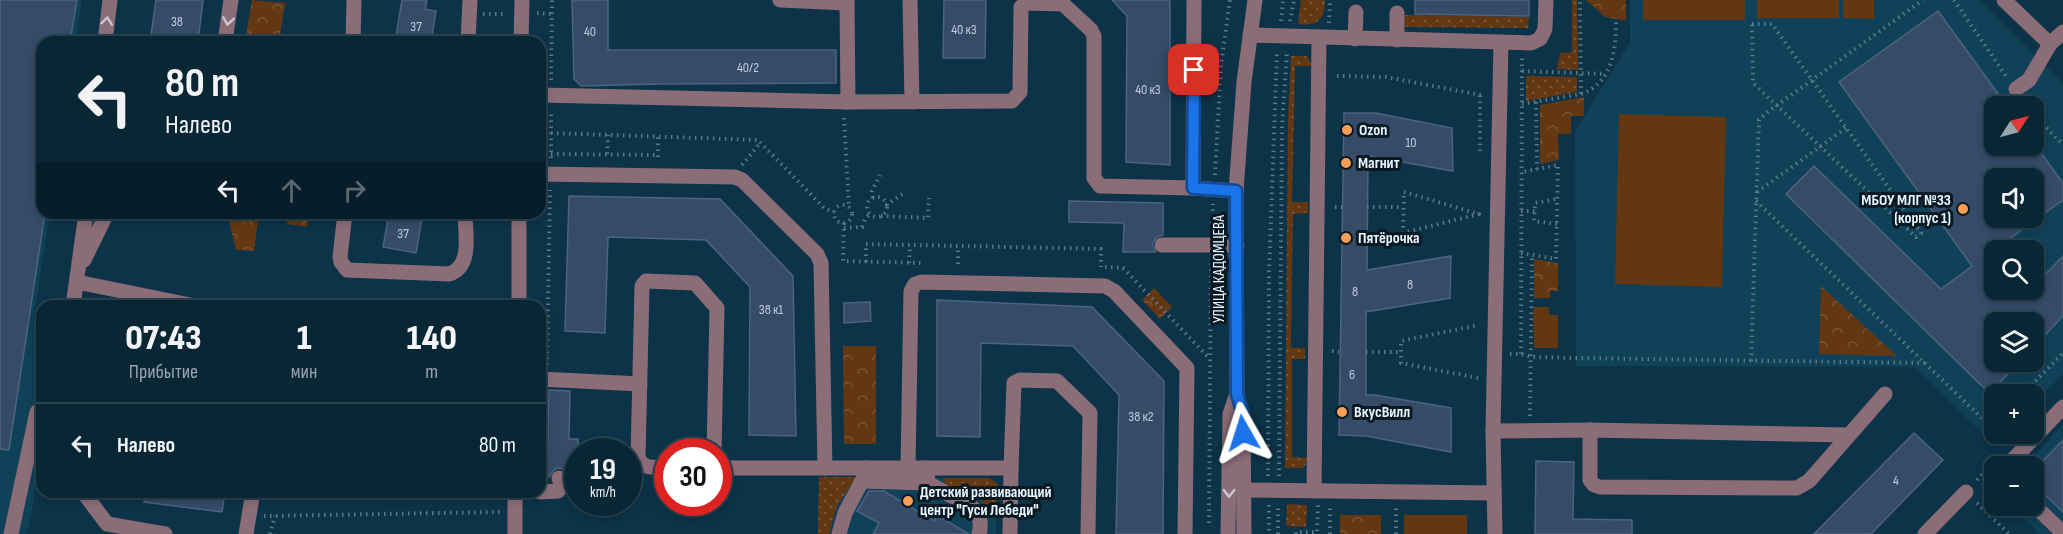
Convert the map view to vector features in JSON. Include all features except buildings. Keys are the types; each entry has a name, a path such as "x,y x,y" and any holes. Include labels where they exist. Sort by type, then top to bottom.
{"street":[{"path":"106,36 110,0"},
{"path":"226,36 231,0"},
{"path":"353,36 354,0"},
{"path":"468,36 470,0"},
{"path":"521,36 522,0"},
{"path":"780,0 847,2 846,102"},
{"path":"910,0 912,102"},
{"path":"1193,188 1194,0"},
{"name":"УЛИЦА КАДОМЦЕВА","path":"1244,534 1243,414 1237,394 1236,191 1244,82 1255,0"},
{"path":"1250,35 1536,42 1545,29 1546,0"},
{"path":"2004,0 2050,44"},
{"path":"546,95 846,102 1012,101 1020,92 1021,7 1027,3 1063,4 1094,34 1094,178 1097,184 1100,186 1236,191"},
{"path":"1355,39 1356,12"},
{"path":"1397,13 1397,40"},
{"path":"2016,89 2029,80 2050,44 2063,32"},
{"path":"1316,496 1320,38"},
{"path":"1495,534 1493,431 1501,42"},
{"path":"546,174 735,177 742,180 820,259 825,468"},
{"path":"74,300 85,219"},
{"path":"78,276 104,219"},
{"path":"344,219 340,257 347,270 449,274 459,269 465,260 465,219"},
{"path":"519,219 519,300"},
{"path":"1162,245 1237,245"},
{"path":"78,276 169,300"},
{"path":"654,467 646,467 639,460 643,283 649,280 695,283 719,312 714,438"},
{"path":"908,468 911,291 915,284 921,282 1105,286 1114,291 1187,368 1185,534"},
{"path":"546,380 640,384"},
{"path":"1010,534 1014,384 1020,380 1060,382 1089,411 1088,534"},
{"name":"УЛИЦА КАДОМЦЕВА","path":"1228,534 1230,414 1237,394"},
{"path":"1590,430 1590,480 1594,485 1600,487 1800,487 1809,481 1885,394"},
{"path":"2016,456 2063,407"},
{"path":"11,534 36,417"},
{"path":"1493,431 1590,430 1849,435"},
{"path":"732,468 825,468 864,475 927,476 1011,468"},
{"path":"864,475 908,468 927,476 972,507 980,517 979,534"},
{"path":"839,534 845,513 864,475"},
{"path":"546,492 558,491 562,486 559,478"},
{"path":"1244,490 1274,490 1316,496 1396,492 1494,493"},
{"path":"1925,534 1966,492"},
{"path":"88,498 107,524 165,534"},
{"path":"246,534 252,498"},
{"path":"515,498 515,534"},
{"path":"2044,515 2063,533"}],"path":[{"path":"546,81 552,0"},
{"path":"1209,534 1214,190 1221,64 1230,0"},
{"path":"1269,534 1274,490 1283,0"},
{"path":"1278,534 1274,490 1269,273 1272,149 1283,36 1294,0"},
{"path":"1580,0 1581,94"},
{"path":"1751,361 1759,120 1776,105 1923,0"},
{"path":"1954,0 2016,89"},
{"path":"1522,104 1581,94 1593,88 1606,74 1615,52 1616,20"},
{"path":"1752,24 1772,24 1812,80 1921,233 1916,237 1753,83 1752,24"},
{"path":"1521,354 1522,43"},
{"path":"1522,71 1606,74"},
{"path":"1337,76 1386,77 1500,99"},
{"path":"546,101 551,133 550,154 546,170"},
{"path":"846,102 849,207 852,218 844,226 843,261 864,262 866,243 1101,249 1101,267"},
{"path":"1536,102 1537,169"},
{"path":"2044,125 2063,145"},
{"path":"1756,192 1846,128"},
{"path":"551,133 758,140 825,210 834,212"},
{"path":"607,154 608,135"},
{"path":"658,136 658,176"},
{"path":"735,177 745,160 761,142"},
{"path":"550,154 658,155"},
{"path":"1521,253 1556,259 1558,165 1522,172"},
{"path":"870,214 867,207 873,198 872,191 880,175"},
{"path":"1404,192 1479,214 1403,233 1403,207 1404,192"},
{"path":"886,205 904,193"},
{"path":"873,198 881,198 886,205 886,212 881,216"},
{"path":"870,214 928,218 929,198"},
{"path":"1557,199 1535,202 1534,211 1534,220 1557,224"},
{"path":"1756,200 1984,420"},
{"path":"834,212 841,205 849,207"},
{"path":"1335,207 1343,207"},
{"path":"1367,207 1403,207"},
{"path":"1521,211 1534,211"},
{"path":"834,212 836,220 844,226 862,227 870,214"},
{"path":"544,300 545,219"},
{"path":"909,263 910,245"},
{"path":"958,246 958,264"},
{"path":"1530,431 1532,255"},
{"path":"1478,378 1401,363 1401,341 1479,325"},
{"path":"1332,351 1339,352"},
{"path":"1366,352 1401,352"},
{"path":"2034,384 2063,353"},
{"path":"1494,355 1925,363"},
{"path":"1395,534 1396,492"},
{"path":"1966,492 2009,534"},
{"path":"1296,534 1296,532 1317,532 1316,496"},
{"path":"249,517 515,511"},
{"path":"270,534 275,516"}],"shaded area":[{"path":"0,0 82,0 77,36 36,36 36,219 49,219 33,320 36,324 36,477 32,512 26,534 0,534"},
{"path":"1630,0 1979,0 2063,83 2063,374 2044,394 2044,384 1984,384 1984,434 1914,367 1576,366 1575,131 1630,42"},
{"path":"2063,425 2063,534 2040,534 2021,516 2044,516 2044,456 2034,456"},
{"name":"Детский развивающий центр \"Гуси Лебеди\"","path":"819,477 989,478 998,484 996,534 818,534"}],"green space":[{"path":"252,0 285,3 280,36 246,36"},
{"path":"1301,0 1325,0 1319,21 1311,24 1298,24"},
{"path":"1572,0 1577,0 1578,70 1557,69 1560,53 1572,52"},
{"path":"1586,0 1626,0 1626,21 1605,17"},
{"path":"1643,0 1745,0 1745,20 1643,20"},
{"path":"1757,0 1839,0 1839,18 1757,18"},
{"path":"1843,0 1874,0 1874,19 1843,18"},
{"path":"1404,15 1529,17 1528,28 1405,27"},
{"path":"1291,56 1307,56 1312,66 1295,66 1292,202 1308,202 1308,213 1293,214 1291,348 1305,348 1305,359 1292,359 1292,457 1307,458 1303,468 1285,468 1288,119"},
{"path":"1526,76 1577,77 1577,92 1526,101"},
{"path":"1584,97 1584,116 1571,116 1571,134 1558,134 1559,160 1540,164 1540,105"},
{"path":"1619,114 1726,117 1722,287 1615,284"},
{"path":"228,219 258,219 254,251 236,250"},
{"path":"288,219 308,219 307,227 287,224"},
{"path":"1534,259 1558,263 1558,291 1550,291 1550,298 1534,298"},
{"path":"1821,286 1897,356 1819,354"},
{"path":"1154,288 1172,307 1160,319 1142,300"},
{"path":"1533,307 1549,307 1549,315 1558,315 1558,348 1534,348"},
{"path":"843,346 876,346 876,444 844,444"},
{"path":"819,477 856,477 837,506 829,534 818,534"},
{"path":"943,478 989,478 998,484 996,517 986,515 982,499 954,490 945,483"},
{"path":"1287,504 1307,505 1306,527 1286,526"},
{"path":"1340,515 1381,515 1381,534 1340,534"},
{"path":"1404,515 1467,515 1467,534 1404,534"}],"place":[{"name":"Ozon","path":"1347,130"},
{"name":"Магнит","path":"1346,163"},
{"name":"МБОУ МЛГ №33 (корпус 1)","path":"1963,209"},
{"name":"Пятёрочка","path":"1346,238"},
{"name":"ВкусВилл","path":"1342,412"},
{"name":"Детский развивающий центр \"Гуси Лебеди\"","path":"908,501"}],"route":[{"path":"1194,70 1193,188 1236,191 1237,394 1243,414 1243,433"}]}
